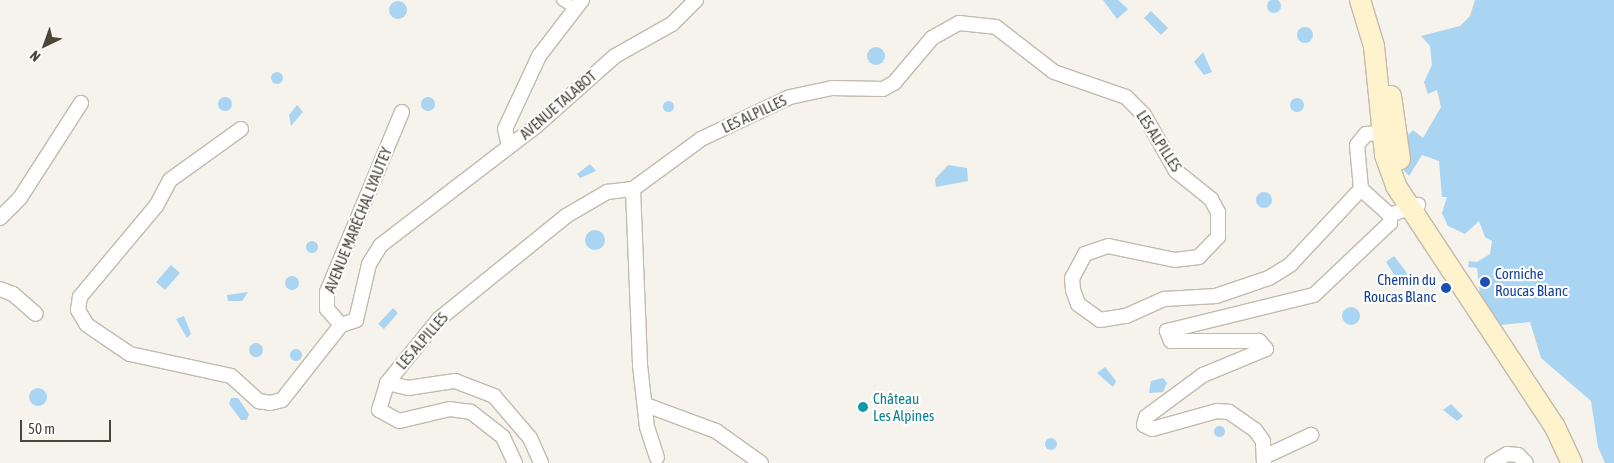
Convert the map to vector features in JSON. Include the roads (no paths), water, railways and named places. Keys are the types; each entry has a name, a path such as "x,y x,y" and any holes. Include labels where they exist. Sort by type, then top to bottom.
{"main road":[{"path":"1360,0 1374,46 1390,130 1407,178 1406,210 1566,424 1584,463"},
{"path":"1372,0 1385,46 1390,130 1396,186 1406,210 1555,427 1572,463"}],"street":[{"path":"562,0 579,4"},
{"name":"AVENUE TALABOT","path":"579,4 539,56 516,109 505,129 509,146 535,127 616,56 672,24 696,0"},
{"name":"LES ALPILLES","path":"515,463 503,437 471,412 450,409 398,420 387,418 379,410 387,384 438,319 566,216 607,192 633,189 701,139 790,96 832,88 883,89 894,83 946,28 975,22 996,27 1054,72 1126,97 1144,115 1176,171 1211,199 1218,212 1218,237 1199,257 1175,260 1108,246 1085,254 1072,278 1073,290 1078,304 1100,320 1119,318 1164,299 1216,296 1269,278 1291,264 1361,189"},
{"path":"0,218 20,198 81,103"},
{"path":"516,109 521,124 535,127"},
{"name":"AVENUE MARÉCHAL LYAUTEY","path":"340,325 327,309 327,292 402,112"},
{"name":"AVENUE MARÉCHAL LYAUTEY","path":"241,129 170,180 156,206 80,297 78,310 88,325 130,354 231,376 259,400 270,403 282,400 340,325 350,324 360,313 369,264 381,245 509,146"},
{"path":"1311,435 1265,459 1262,441 1249,422 1229,412 1217,411 1152,429 1144,425 1146,417 1203,376 1266,349 1260,341 1170,341 1165,335 1172,328 1314,295 1406,210 1361,189 1357,145 1363,135 1390,130"},
{"path":"633,189 635,295 647,427 657,457"},
{"path":"0,289 13,294 36,314"},
{"name":"LES ALPILLES","path":"387,384 408,388 454,381 494,396 530,438 541,463"},
{"path":"646,405 716,431 761,463"},
{"path":"1492,463 1507,454 1518,455 1526,463"}],"water":[{"path":"1274,-1 1279,1 1281,6 1279,11 1274,13 1269,11 1267,6 1269,1"},
{"path":"1103,0 1118,0 1128,9 1117,19"},
{"path":"1475,0 1614,0 1614,463 1605,463 1598,447 1591,401 1541,358 1530,322 1500,325 1481,304 1477,268 1468,267 1469,261 1477,262 1490,254 1492,241 1485,237 1479,221 1465,234 1448,226 1442,213 1447,197 1442,197 1439,161 1422,155 1409,176 1398,163 1406,137 1413,130 1423,138 1441,107 1437,90 1428,94 1424,82 1432,65 1430,46 1421,36 1460,26 1470,16"},
{"path":"398,1 404,4 407,10 404,16 398,19 392,16 389,10 392,4"},
{"path":"1151,11 1168,28 1161,35 1144,18"},
{"path":"1302,27 1308,27 1313,32 1311,41 1302,43 1297,38 1297,32"},
{"path":"876,47 882,50 885,56 882,62 876,65 870,62 867,56 870,50"},
{"path":"1203,52 1212,72 1204,75 1194,62"},
{"path":"275,72 279,72 283,78 279,84 275,84 271,80 271,76"},
{"path":"222,97 228,97 232,104 228,111 222,111 218,107 218,101"},
{"path":"428,97 433,99 435,104 433,109 428,111 423,109 421,104 423,99"},
{"path":"1297,98 1302,100 1304,105 1302,110 1297,112 1292,110 1290,105 1292,100"},
{"path":"668,100 674,106 668,112 662,106"},
{"path":"297,105 303,112 291,126 289,115"},
{"path":"590,164 596,171 580,178 577,174"},
{"path":"948,165 967,168 968,181 936,187 935,179"},
{"path":"1264,192 1270,194 1272,200 1270,206 1264,208 1258,206 1256,200 1258,194"},
{"path":"595,230 602,233 605,240 602,247 595,250 588,247 585,240 588,233"},
{"path":"310,241 314,241 318,247 314,253 310,253 306,249 306,245"},
{"path":"1394,256 1407,273 1402,287 1386,262"},
{"path":"171,265 180,273 165,290 156,282"},
{"path":"292,276 297,278 299,283 297,288 292,290 287,288 285,283 287,278"},
{"path":"248,292 242,301 228,301 227,295"},
{"path":"1351,307 1357,310 1360,316 1357,322 1351,325 1345,322 1342,316 1345,310"},
{"path":"393,308 398,313 384,329 378,324"},
{"path":"184,316 191,334 187,338 176,319"},
{"path":"256,343 261,345 263,350 261,355 256,357 251,355 249,350 251,345"},
{"path":"294,349 298,349 302,355 298,361 294,361 290,357 290,353"},
{"path":"1105,367 1116,381 1113,387 1097,373"},
{"path":"1163,378 1167,383 1163,392 1149,393 1151,381"},
{"path":"38,388 44,391 47,397 44,403 38,406 32,403 29,397 32,391"},
{"path":"231,398 238,398 249,414 247,420 241,420 229,404"},
{"path":"1451,404 1463,416 1457,421 1443,410"},
{"path":"1219,425 1225,431 1219,437 1213,431"},
{"path":"1049,438 1053,438 1057,444 1053,450 1049,450 1045,446 1045,442"}],"place":[{"name":"Corniche Roucas Blanc","path":"1485,282"},
{"name":"Chemin du Roucas Blanc","path":"1446,288"},
{"name":"Château Les Alpines","path":"863,407"}]}
